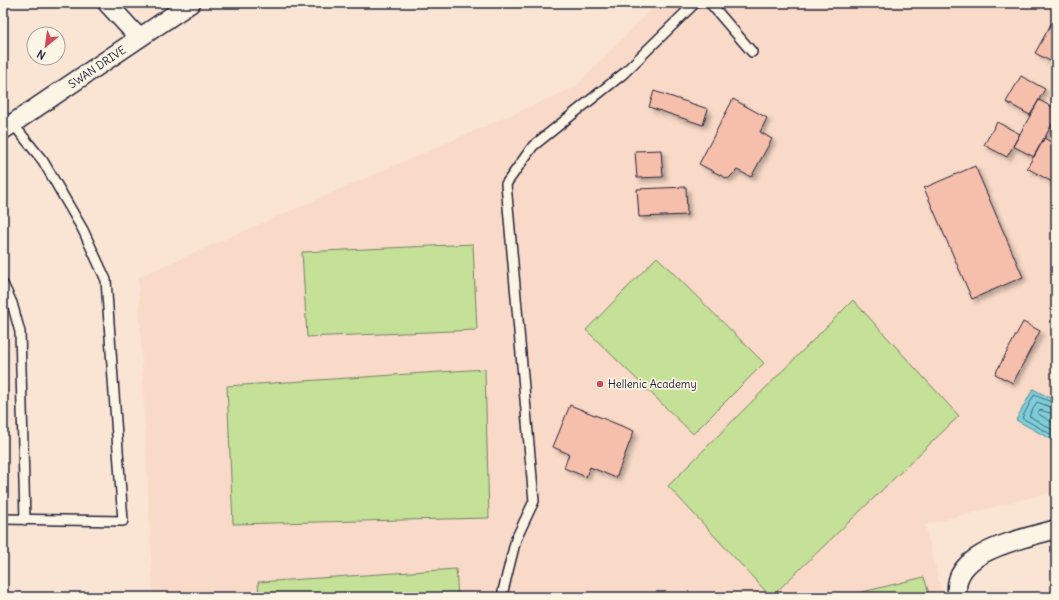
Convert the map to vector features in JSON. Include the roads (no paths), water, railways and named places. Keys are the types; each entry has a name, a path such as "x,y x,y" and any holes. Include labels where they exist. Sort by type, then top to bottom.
{"street":[{"path":"107,3 139,38"},
{"name":"SWAN DRIVE","path":"8,127 191,3"},
{"path":"958,597 956,589 960,575 967,563 982,552 1056,529"}],"lane":[{"path":"503,597 503,591 516,539 534,501 506,184 533,146 623,74 695,3"},
{"path":"710,3 752,52"},
{"path":"3,519 123,521 106,280 83,230 43,161 8,127"},
{"path":"3,284 12,303 20,332 25,520"}],"water":[{"path":"1033,389 1056,401 1056,442 1016,420"}],"place":[{"name":"Hellenic Academy","path":"600,384"}]}
